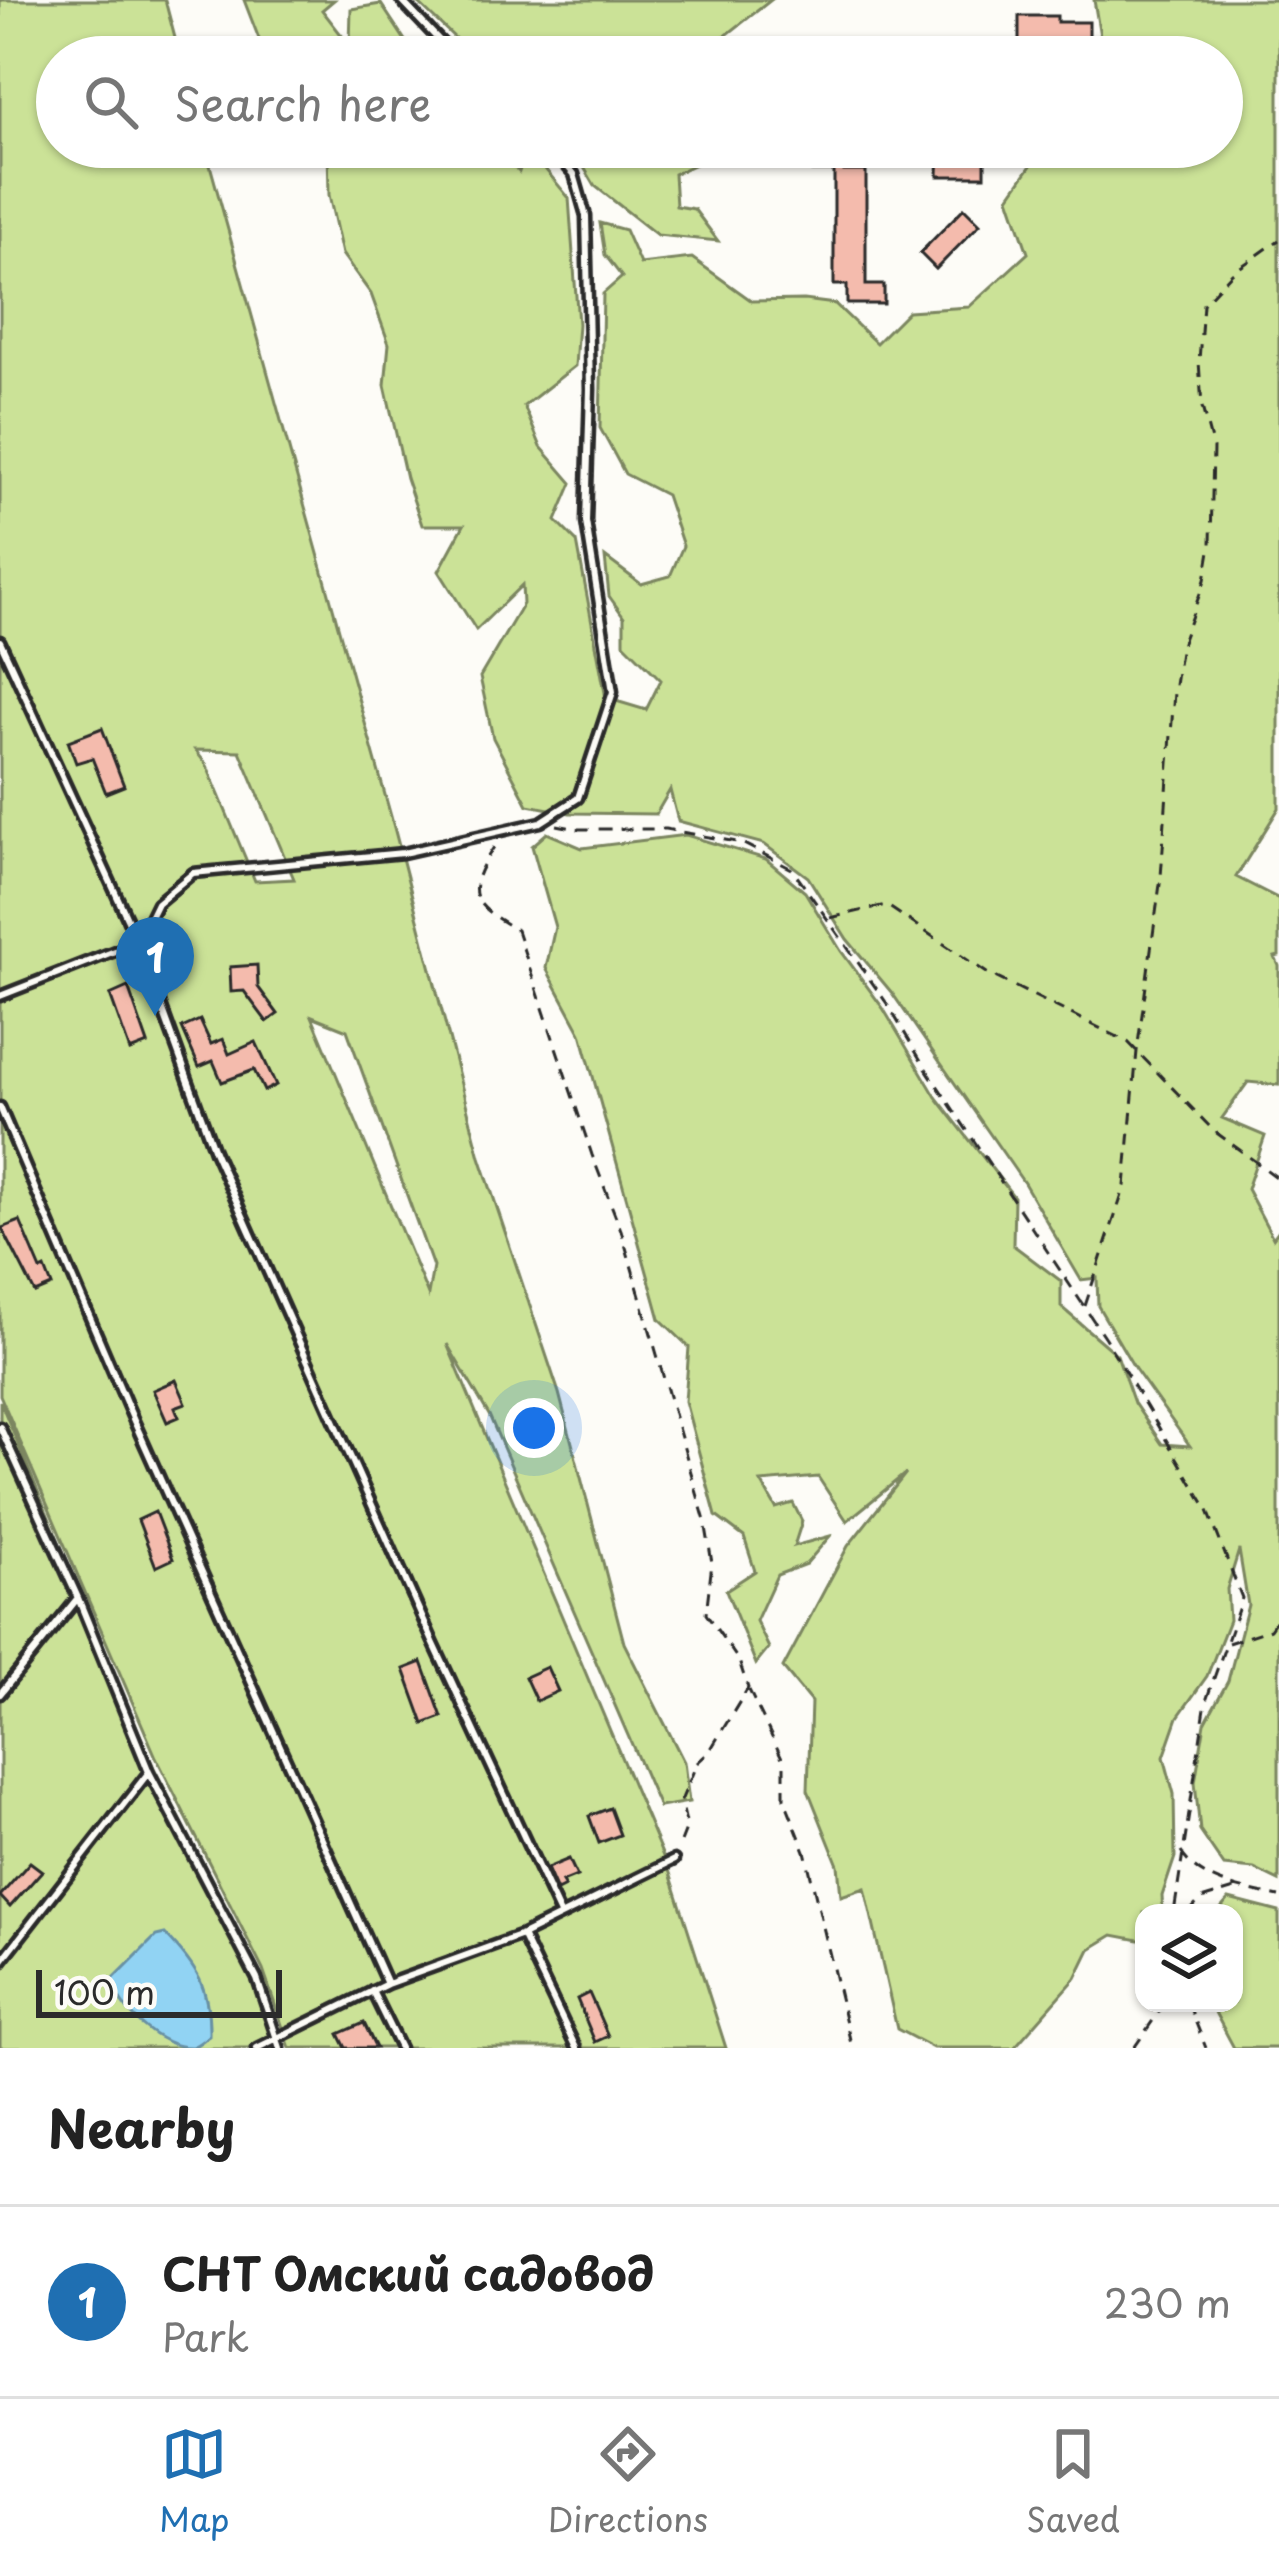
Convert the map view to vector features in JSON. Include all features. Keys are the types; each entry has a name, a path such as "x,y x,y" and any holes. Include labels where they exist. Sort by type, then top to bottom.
{"lane":[{"path":"401,0 435,36"},
{"path":"0,996 138,942 157,903 193,873 403,853 542,822 578,798 613,692 586,522 590,389 586,216 569,168"},
{"path":"0,641 138,942 214,1151 560,1914"},
{"path":"0,1107 134,1421 387,1984"},
{"path":"0,1429 78,1598 149,1772 257,1979 280,2048"},
{"path":"0,1694 78,1598"},
{"path":"0,1963 149,1772"},
{"path":"257,2048 387,1984 522,1935 674,1860"},
{"path":"522,1935 576,2048"},
{"path":"372,1991 400,2048"}],"path":[{"path":"1085,1308 1124,1186 1161,878 1174,692 1181,645 1205,580 1211,545 1213,448 1202,407 1199,362 1203,304 1232,273 1279,240"},
{"path":"542,822 578,829 664,829 742,843 792,869 1085,1308 1207,1508 1242,1598 1206,1701 1175,1904"},
{"path":"505,830 476,874 476,893 483,911 517,930 621,1230 705,1521 712,1563 706,1614 740,1661 784,1762 784,1798 805,1851 852,2048"},
{"path":"829,918 886,905 987,973 1129,1042 1214,1131 1279,1179"},
{"path":"1226,1643 1270,1629 1279,1616"},
{"path":"674,1860 687,1827 681,1801 697,1763 710,1752 748,1688"},
{"path":"1181,1852 1191,1868 1279,1897"},
{"path":"1196,1904 1244,1887"},
{"path":"1135,2048 1159,2012"},
{"path":"1192,2012 1206,2048"}],"green space":[{"path":"0,0 165,0 174,36 36,36 36,168 211,168 480,1157 559,1393 624,1643 684,1762 689,1802 659,1807 489,1415 447,1344 670,1873 726,2048 290,2048 263,1970 156,1757 0,1395","holes":["195,750 240,751 294,879 255,881 206,764","312,1016 347,1030 433,1267 428,1295"]},
{"path":"244,0 334,0 322,10 342,36 258,36"},
{"path":"415,0 771,0 725,36 453,36"},
{"path":"1094,0 1279,0 1279,808 1236,877 1279,899 1279,956 1275,957 1279,966 1279,1085 1248,1082 1222,1118 1265,1136 1247,1189 1273,1238 1279,1230 1279,1881 1254,1869 1224,1866 1200,1831 1195,1782 1205,1723 1228,1681 1248,1605 1239,1550 1227,1589 1229,1620 1207,1676 1178,1717 1164,1757 1174,1794 1175,1857 1162,1904 1135,1904 1135,1939 1113,1935 1090,1949 1076,1978 1014,2048 933,2048 897,2029 865,1888 841,1896 838,1865 808,1790 811,1702 783,1668 848,1546 906,1473 847,1521 818,1477 761,1482 776,1508 793,1503 802,1521 794,1546 830,1536 806,1564 777,1575 756,1621 769,1648 756,1664 726,1590 755,1571 744,1537 716,1516 685,1401 689,1347 660,1319 581,1033 546,968 555,927 532,846 547,833 582,848 686,835 766,859 805,892 936,1097 1014,1197 1013,1245 1061,1281 1061,1307 1117,1355 1134,1403 1162,1444 1190,1446 1135,1369 1098,1306 1097,1278 1081,1280 1024,1183 892,993 847,939 808,877 764,844 678,821 670,790 656,814 570,813 528,805 493,738 480,677 523,604 522,585 476,630 439,571 464,525 422,525 385,385 389,344 371,294 342,254 329,195 328,168 515,168 519,172 520,168 544,168 569,198 578,324 575,366 524,406 541,447 572,483 556,521 577,542 606,698 646,710 661,680 624,643 624,617 609,596 605,557 641,584 670,576 683,546 666,495 625,474 600,428 603,294 622,277 605,255 600,223 625,230 640,264 692,258 752,301 835,304 876,343 908,311 969,307 1028,253 1009,197 1029,168 1243,168 1243,36 1100,36"},
{"path":"381,4 402,36 350,36 351,9"},
{"path":"584,168 687,168 674,174 676,206 694,209 718,241 657,235 595,186"},
{"path":"0,1401 154,1768 262,1978 284,2048 0,2048"},
{"path":"1229,1899 1279,1912 1279,2048 1234,2048 1215,2012 1243,2012 1243,1904 1225,1904"}],"water":[{"path":"165,1934 194,1969 204,1992 209,2036 192,2047 154,2034 122,2003 111,1981 156,1936"}],"building":[{"path":"1019,16 1089,22 1089,36 1019,36"},
{"path":"844,168 866,171 866,285 884,285 884,304 847,304 847,285 834,285 834,171 812,171"},
{"path":"938,168 985,168 985,176 938,176"},
{"path":"964,208 980,224 936,269 920,253"},
{"path":"102,728 124,786 106,793 92,758 76,763 68,741"},
{"path":"257,965 258,987 278,1014 267,1022 244,991 231,992 230,967"},
{"path":"128,987 148,1044 130,1051 110,995"},
{"path":"200,1020 211,1044 223,1039 229,1054 256,1042 276,1085 264,1091 254,1070 222,1082 213,1061 199,1067 182,1028"},
{"path":"20,1221 52,1286 35,1293 2,1228"},
{"path":"176,1380 186,1403 175,1407 179,1417 167,1422 153,1390"},
{"path":"155,1512 173,1559 156,1567 138,1520"},
{"path":"422,1662 442,1717 424,1724 404,1669"},
{"path":"547,1667 558,1691 536,1701 525,1677"},
{"path":"610,1808 620,1835 599,1843 589,1816"},
{"path":"569,1859 577,1876 562,1882 565,1887 557,1891 547,1868"},
{"path":"30,1862 42,1871 10,1907 0,1896"},
{"path":"589,1993 608,2036 595,2042 577,1999"},
{"path":"364,2023 376,2048 346,2048 339,2034"}],"place":[{"name":"СНТ Омский садовод","path":"155,1016"}]}
